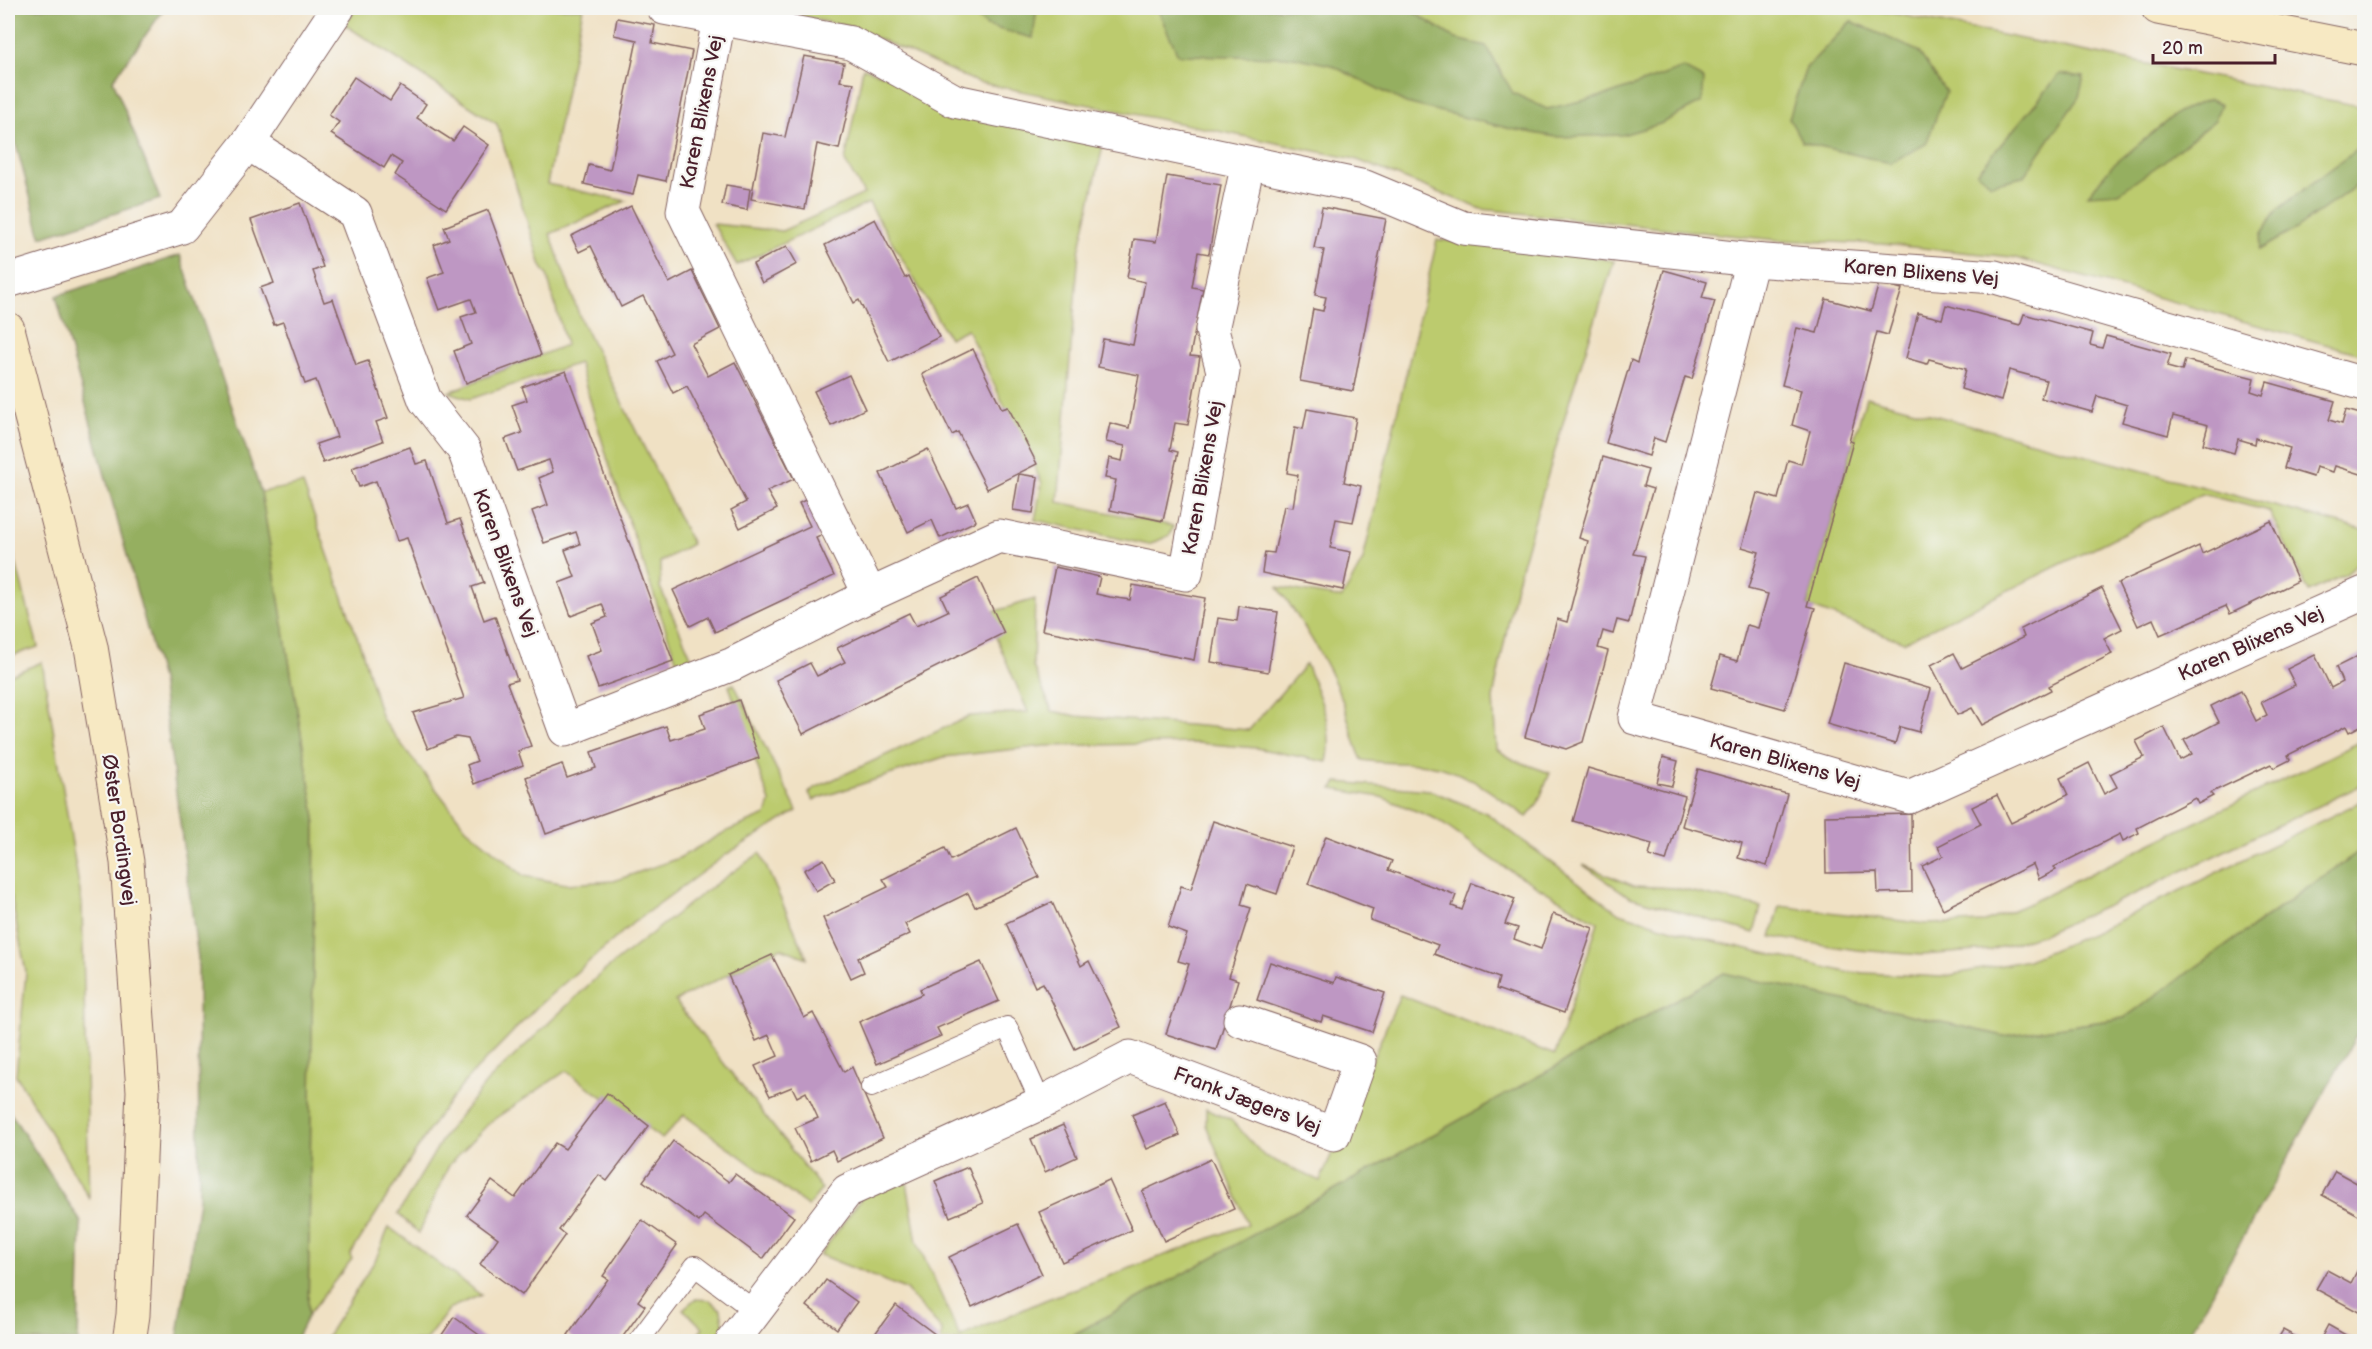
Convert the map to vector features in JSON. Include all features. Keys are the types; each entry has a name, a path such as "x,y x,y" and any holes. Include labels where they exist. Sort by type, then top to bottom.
{"street":[{"path":"8,281 182,227 248,143 338,8"},
{"name":"Karen Blixens Vej","path":"664,8 851,43 955,100 1365,187 1463,228 1752,260 1995,277 2364,384"},
{"path":"2158,8 2364,49"},
{"name":"Karen Blixens Vej","path":"719,19 683,211 870,595"},
{"name":"Karen Blixens Vej","path":"248,143 355,213 425,400 464,450 565,730 733,664 870,595 999,536 1186,574 1223,371 1212,330 1248,163"},
{"name":"Karen Blixens Vej","path":"1752,260 1635,718 1909,797 2364,593"},
{"name":"Øster Bordingvej","path":"8,329 91,647 127,862 143,1091 133,1315 129,1341"},
{"name":"Frank Jægers Vej","path":"732,1341 847,1191 1041,1103 1130,1056 1334,1134 1360,1061 1240,1020"}],"lane":[{"path":"871,1087 1007,1027 1041,1103"},
{"path":"638,1341 695,1266 755,1311"}],"green space":[{"path":"8,8 165,8 113,80 160,199 41,237 8,115"},
{"path":"356,8 583,8 547,184 626,201 550,234 581,320 692,544 660,562 660,587 694,663 680,671 609,464 579,363 470,399 449,392 566,345 547,275 541,266 497,124 345,25"},
{"path":"761,8 1866,8 2364,107 2364,355 2012,257 1882,244 1777,240 1481,209 1355,159 977,82 854,28"},
{"path":"966,8 1037,8 1033,38 987,26"},
{"path":"1161,8 1407,8 1456,39 1486,46 1513,93 1547,109 1611,94 1683,68 1704,79 1702,102 1660,124 1622,135 1556,137 1511,129 1406,103 1331,65 1294,57 1178,55 1158,10"},
{"path":"1851,21 1918,51 1946,92 1926,144 1890,163 1802,142 1789,118 1806,68"},
{"path":"863,68 1103,146 1079,252 1058,502 1173,526 1170,535 1149,545 1035,520 1042,483 967,329 949,338 869,203 737,265 713,224 782,231 864,194 845,161"},
{"path":"2060,74 2084,77 2079,97 2023,177 1991,184 1977,173"},
{"path":"2210,99 2221,104 2215,120 2163,162 2119,193 2088,195 2111,167 2178,112"},
{"path":"2364,144 2364,180 2294,230 2259,250 2262,233 2277,210"},
{"path":"1437,240 1535,246 1614,261 1570,399 1516,585 1493,698 1496,749 1514,760 1550,773 1537,805 1527,817 1480,785 1455,772 1428,765 1362,760 1341,697 1328,668 1278,587 1342,598 1363,560"},
{"path":"180,255 261,492 315,818 308,1315 295,1341 177,1341 199,1200 198,958 161,680 56,296"},
{"path":"1866,397 2364,530 2364,559 2346,574 2309,592 2269,511 2202,494 1904,642 1807,606"},
{"path":"303,484 362,651 382,719 466,828 524,876 566,884 614,881 679,858 725,832 766,815 770,802 729,686 734,684 797,811 727,854 634,922 539,1005 468,1078 438,1116 350,1255 352,1259 308,1315 315,818 261,492"},
{"path":"8,533 38,647 8,657"},
{"path":"1035,599 1033,666 1052,711 1077,716 1249,730 1306,664 1327,724 1329,749 1327,762 1256,748 1198,743 1045,746 944,757 813,800 809,793 815,788 970,716 1028,712 986,614"},
{"path":"42,662 82,904 89,1198 16,1075 26,972 8,890 8,676"},
{"path":"2364,740 2364,784 2139,892 2041,935 1991,950 1922,955 1857,950 1771,937 1780,906 1927,924 1985,922 2030,903"},
{"path":"1337,782 1429,790 1486,813 1619,913 1709,940 1846,972 1941,977 2028,960 2098,931 2364,800 2364,848 2124,1018 2004,1036 1724,973 1062,1341 941,1341 942,1330 905,1289 820,1255 863,1196 907,1182 917,1242 960,1337 1045,1300 1248,1224 1206,1125 1206,1109 1231,1120 1264,1156 1320,1181 1400,995 1555,1055 1598,922 1501,865 1436,819 1381,797 1332,789"},
{"path":"2364,848 2364,1022 2185,1341 1062,1341 1724,973 2004,1036 2124,1018"},
{"path":"760,853 807,958 781,948 675,1001 822,1189 808,1206 684,1115 662,1139 566,1071 490,1122 449,1165 419,1233 398,1214 446,1133 487,1082 598,976 703,893"},
{"path":"1583,865 1634,886 1675,888 1761,907 1754,933 1630,897"},
{"path":"8,1109 81,1222 78,1341 8,1341"},
{"path":"389,1227 481,1295 450,1308 425,1341 324,1341 376,1259"},
{"path":"695,1299 710,1300 721,1310 724,1327 713,1341 693,1341 703,1328 683,1309"}],"building":[{"path":"617,18 655,25 652,43 692,51 666,181 638,175 633,195 584,184 589,165 610,170 637,40 614,35"},
{"path":"804,56 844,63 840,81 854,83 839,149 817,144 805,209 751,199 763,133 785,137"},
{"path":"354,77 390,101 400,86 426,104 417,118 453,141 463,127 489,145 446,209 395,175 402,163 391,156 384,168 331,134 339,122 329,115"},
{"path":"1167,176 1221,185 1209,254 1198,252 1192,287 1203,289 1190,356 1200,357 1188,425 1175,423 1170,450 1178,452 1163,521 1110,510 1116,480 1105,478 1109,458 1122,461 1125,446 1106,442 1110,423 1129,428 1139,375 1098,367 1103,339 1133,345 1145,282 1127,278 1134,239 1156,242"},
{"path":"726,185 750,189 747,210 722,205"},
{"path":"300,203 323,267 313,271 324,302 333,299 356,365 368,361 388,418 376,422 383,441 323,463 316,444 337,437 316,380 305,384 283,322 274,325 260,288 274,283 251,220"},
{"path":"631,206 669,283 692,271 720,329 691,344 708,376 735,362 794,479 767,491 777,509 740,528 731,510 746,502 687,386 673,393 657,361 672,353 643,296 621,307 591,246 579,252 571,236"},
{"path":"1322,207 1386,219 1353,391 1300,381 1313,309 1323,311 1326,297 1315,295 1324,250 1314,248"},
{"path":"488,210 541,355 466,383 454,351 471,344 461,317 476,312 471,299 439,310 427,278 444,272 434,245 449,239 444,227"},
{"path":"875,219 905,278 909,276 939,337 889,362 859,300 854,303 825,245"},
{"path":"787,246 797,264 762,283 753,264"},
{"path":"1664,270 1707,282 1702,298 1715,301 1692,379 1685,377 1665,442 1654,438 1649,456 1606,443 1631,360 1637,363"},
{"path":"1879,283 1902,289 1888,335 1877,332 1849,441 1853,442 1807,606 1815,608 1785,709 1711,688 1720,656 1737,661 1747,625 1758,628 1768,594 1748,589 1759,552 1742,547 1757,493 1778,499 1788,460 1801,464 1810,431 1792,425 1801,390 1782,385 1797,328 1817,333 1826,299 1871,311"},
{"path":"1946,305 2020,325 2024,314 2093,333 2090,345 2102,348 2106,336 2171,354 2167,367 2182,371 2185,360 2254,378 2251,391 2263,395 2267,382 2335,401 2329,420 2342,424 2346,410 2364,415 2364,475 2335,466 2333,472 2316,467 2313,477 2284,468 2290,448 2256,438 2255,444 2238,439 2234,453 2203,444 2208,425 2173,416 2168,435 2122,422 2127,405 2097,396 2092,412 2041,398 2046,380 2009,370 2001,401 1961,389 1966,369 1929,359 1927,364 1906,358 1918,313 1942,319"},
{"path":"973,349 1002,409 1008,407 1037,464 987,489 958,432 952,435 922,374"},
{"path":"566,371 673,661 598,688 586,656 602,650 592,623 607,617 602,604 571,616 559,583 575,577 565,550 580,544 576,532 544,543 532,511 548,505 539,478 553,472 549,460 517,471 505,439 522,433 512,405 527,400 522,387"},
{"path":"849,375 865,409 831,426 814,391"},
{"path":"1307,409 1356,418 1344,482 1361,486 1353,522 1336,519 1330,548 1351,552 1343,590 1262,573 1265,552 1274,553 1284,506 1293,507 1298,475 1287,473 1295,427 1303,429"},
{"path":"410,447 416,464 427,461 448,523 460,519 484,583 472,587 484,620 495,616 517,680 507,683 531,746 518,751 523,765 474,784 467,765 477,761 468,739 456,737 428,749 413,713 464,698 407,538 397,541 376,481 359,487 352,468"},
{"path":"928,449 956,508 968,503 976,521 940,538 932,520 908,532 880,473"},
{"path":"1603,457 1648,470 1643,486 1653,489 1633,554 1645,556 1629,623 1617,620 1613,634 1603,631 1598,648 1608,651 1583,742 1566,749 1525,737 1557,619 1567,622 1588,541 1579,538"},
{"path":"1019,474 1038,477 1033,513 1013,510"},
{"path":"816,495 833,530 816,538 834,576 715,632 708,617 690,626 673,590 810,526 799,503"},
{"path":"2271,521 2298,581 2230,614 2226,606 2160,635 2153,619 2138,626 2118,583 2199,546 2202,554"},
{"path":"1055,567 1100,577 1096,594 1110,597 1130,600 1133,585 1205,598 1194,660 1042,630"},
{"path":"978,578 1004,633 803,734 776,680 810,663 817,676 845,662 837,648 909,613 916,626 948,611 941,596"},
{"path":"2102,588 2122,629 2104,638 2112,654 2049,686 2051,690 1982,725 1972,708 1957,715 1931,665 1954,653 1962,668 2024,637 2021,629"},
{"path":"1239,606 1278,612 1268,672 1211,662 1218,618 1237,621"},
{"path":"2364,653 2364,718 2361,720 2364,724 2349,732 2346,726 2288,755 2290,760 2274,768 2271,764 2210,793 2213,796 2198,804 2195,798 2137,828 2139,833 2123,841 2120,834 2054,867 2056,870 2039,879 2033,864 1943,909 1922,866 1943,856 1938,846 1981,824 1972,807 1997,795 2011,823 2068,795 2060,778 2089,763 2104,794 2117,787 2110,774 2144,757 2136,741 2164,727 2180,760 2192,754 2184,740 2219,722 2211,706 2241,691 2256,721 2267,715 2261,702 2295,685 2287,669 2315,655 2331,688 2342,682 2336,667"},
{"path":"1844,663 1931,689 1919,732 1900,727 1895,744 1827,724"},
{"path":"739,700 759,758 546,834 526,777 562,764 567,778 596,768 591,752 666,726 671,740 705,729 700,714"},
{"path":"1663,757 1678,761 1672,786 1657,783"},
{"path":"1588,768 1685,796 1666,861 1649,856 1652,844 1573,821"},
{"path":"1698,769 1787,794 1767,866 1738,858 1742,843 1682,826"},
{"path":"1911,814 1912,892 1878,893 1877,872 1826,873 1825,816"},
{"path":"1213,821 1292,847 1277,894 1247,884 1241,905 1251,908 1229,977 1238,980 1216,1050 1166,1034 1189,964 1178,961 1187,934 1168,927 1181,886 1191,889"},
{"path":"1016,828 1039,877 975,907 968,893 905,924 910,934 858,958 864,972 851,978 823,918 888,887 883,879 945,848 951,860"},
{"path":"1326,836 1392,861 1388,870 1456,895 1452,906 1462,910 1472,883 1515,899 1505,924 1518,928 1514,939 1541,949 1553,914 1593,928 1564,1013 1496,989 1499,978 1434,954 1438,945 1370,920 1373,909 1308,884"},
{"path":"824,859 835,880 816,891 804,870"},
{"path":"1052,902 1081,966 1089,961 1121,1027 1075,1049 1043,983 1035,987 1006,923"},
{"path":"772,955 804,1018 813,1013 844,1072 852,1067 883,1138 837,1161 832,1150 811,1161 795,1128 818,1118 806,1092 797,1097 792,1087 770,1096 755,1066 778,1056 769,1035 756,1041 728,975"},
{"path":"981,962 999,1001 937,1028 941,1036 877,1064 859,1022 922,994 920,989"},
{"path":"1270,962 1334,983 1336,977 1385,993 1372,1032 1323,1016 1321,1022 1257,1000"},
{"path":"607,1093 649,1126 607,1181 599,1175 559,1230 565,1235 522,1295 480,1264 498,1238 467,1215 492,1181 515,1198 555,1143 565,1149"},
{"path":"1165,1101 1180,1135 1147,1149 1132,1115"},
{"path":"1063,1125 1077,1157 1045,1172 1031,1139"},
{"path":"673,1141 729,1182 735,1174 794,1217 763,1259 704,1215 699,1222 643,1181"},
{"path":"1211,1159 1234,1209 1164,1241 1142,1191"},
{"path":"968,1167 983,1203 950,1217 935,1181"},
{"path":"2335,1171 2364,1187 2364,1218 2322,1195"},
{"path":"1109,1180 1132,1230 1062,1262 1039,1212"},
{"path":"642,1220 677,1245 638,1301 645,1306 619,1342 576,1342 568,1335 608,1279 603,1276"},
{"path":"1018,1224 1042,1274 972,1307 949,1257"},
{"path":"2364,1257 2364,1315 2316,1289 2327,1270 2351,1283"},
{"path":"826,1280 857,1302 837,1329 807,1306"},
{"path":"896,1305 940,1338 937,1342 869,1342"},
{"path":"454,1317 489,1342 437,1342"},
{"path":"2328,1325 2358,1342 2319,1342"},
{"path":"2283,1330 2305,1342 2276,1342"}]}
